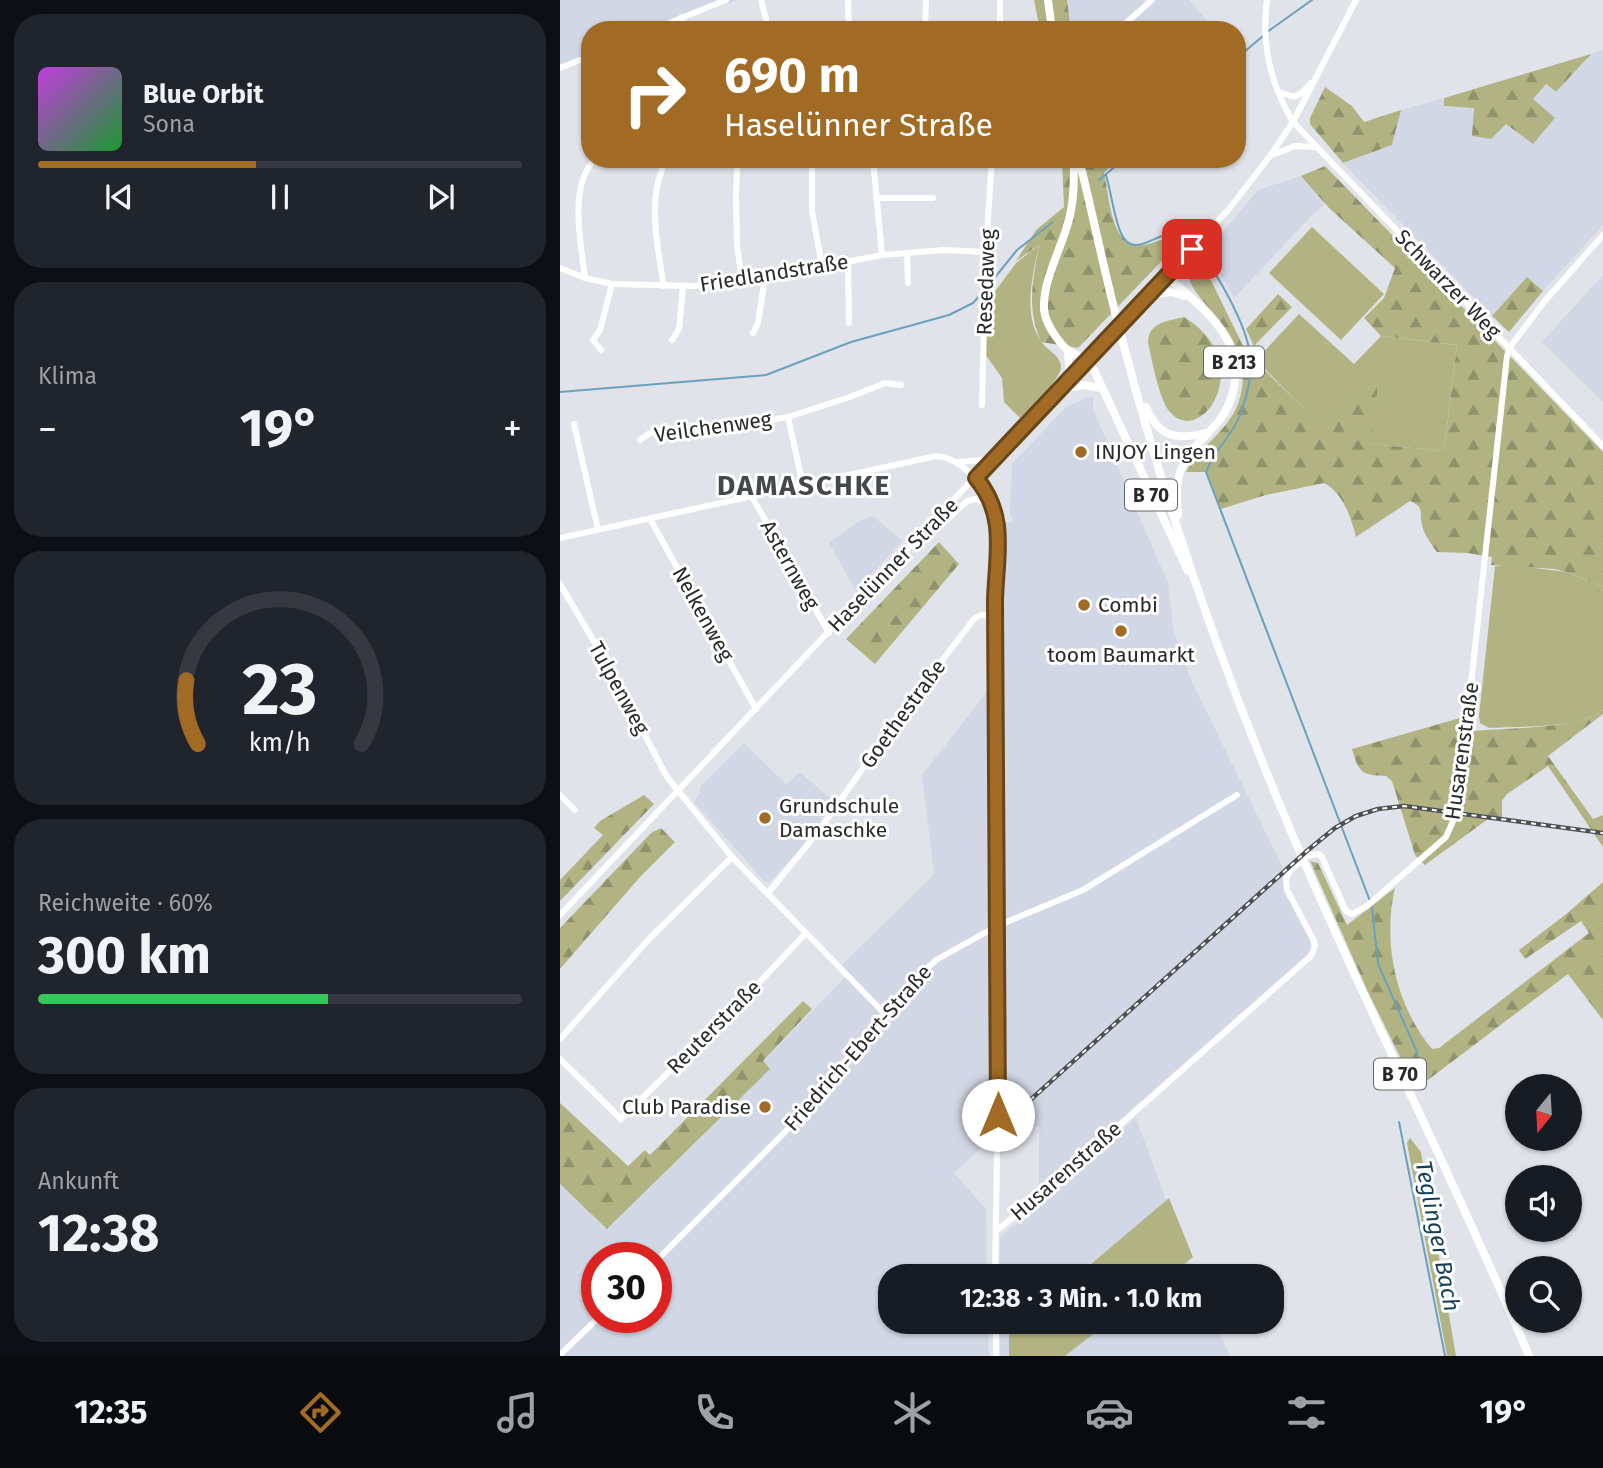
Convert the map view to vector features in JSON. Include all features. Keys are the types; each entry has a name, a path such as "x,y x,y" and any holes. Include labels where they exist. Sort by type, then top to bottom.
{"main road":[{"path":"1048,0 1051,21"},
{"path":"1074,168 1069,221 1047,285 1043,310 1047,322 1068,351 1088,360"},
{"name":"B 70","path":"1081,168 1133,379 1203,601 1260,758 1308,874 1494,1273 1529,1356"},
{"name":"B 213","path":"1167,276 1216,323 1232,350 1235,381 1228,408 1208,432"},
{"path":"1150,295 1171,292 1190,298"},
{"path":"1068,351 1070,379"},
{"name":"B 70","path":"1088,360 1203,601"},
{"path":"1133,379 1150,418 1164,432 1183,438 1208,432"},
{"path":"1060,389 1084,385 1101,388"},
{"path":"1179,529 1176,498 1179,476 1190,453 1208,432"}],"street":[{"path":"673,21 726,0"},
{"path":"761,0 767,21"},
{"path":"848,0 849,21"},
{"path":"925,21 926,0"},
{"path":"1000,0 1000,21"},
{"path":"1128,21 1152,0"},
{"name":"Schwarzer Weg","path":"1267,0 1265,34 1268,61 1278,92 1293,122 1603,446"},
{"name":"Haselünner Straße","path":"560,915 1229,209 1293,122 1356,0"},
{"path":"682,17 683,21"},
{"path":"560,68 581,60"},
{"path":"1278,92 1294,97 1302,93 1317,76"},
{"path":"1270,156 1295,146 1314,146"},
{"path":"585,278 579,233 579,204 582,179 589,168"},
{"path":"737,168 737,246 742,281"},
{"path":"812,168 812,211 822,266"},
{"path":"874,168 882,255"},
{"name":"Resedaweg","path":"982,405 991,168"},
{"path":"662,170 658,179 656,224 664,286"},
{"path":"876,198 933,198"},
{"path":"1510,347 1544,302 1603,235"},
{"name":"Friedlandstraße","path":"560,268 585,278 612,284 683,286 765,278 882,255 944,250 986,252"},
{"path":"907,253 908,283"},
{"path":"848,261 849,323"},
{"path":"752,333 758,323 765,278"},
{"path":"601,350 593,341 600,330 612,284"},
{"path":"672,340 679,329 683,286"},
{"name":"Husarenstraße","path":"996,1231 1035,1200 1311,956 1314,942 1287,890 1286,880 1289,872 1306,856 1318,854 1322,858 1346,911 1353,914 1367,906 1446,837 1456,817 1510,347"},
{"name":"Veilchenweg","path":"640,440 650,433 749,424 788,417 885,383 901,385"},
{"name":"Veilchenweg","path":"788,417 803,486"},
{"path":"574,425 598,530"},
{"path":"957,463 983,460 1006,446"},
{"path":"560,538 936,456 957,463 976,478 992,504 998,528 995,616 995,1264"},
{"name":"Asternweg","path":"752,497 829,633"},
{"path":"921,535 937,529 967,501 975,499 992,504"},
{"name":"Nelkenweg","path":"650,519 756,709"},
{"name":"Tulpenweg","path":"560,584 677,791 732,857 885,1014"},
{"name":"Goethestraße","path":"768,893 818,832 904,710 974,619 981,615 995,616"},
{"path":"560,795 575,810"},
{"name":"Friedrich-Ebert-Straße","path":"672,1245 792,1125 917,976 936,960 997,926 1083,890 1237,795"},
{"path":"560,1039 649,939 732,857"},
{"name":"Reuterstraße","path":"560,1059 621,1119 806,933"},
{"path":"560,1355 583,1333"},
{"path":"996,1334 996,1356"}],"shaded area":[{"path":"560,0 736,0 682,21 581,21 581,60 560,68"},
{"path":"1067,0 1143,0 1145,5 1151,0 1189,0 1207,21 1070,21"},
{"path":"1603,50 1603,225 1543,291 1527,278 1492,316 1343,163 1392,145 1401,110 1444,98 1444,106 1474,108 1506,123 1546,83 1556,92 1591,54"},
{"path":"1301,176 1326,203 1234,298 1208,250 1258,190"},
{"path":"1603,275 1603,402 1542,342"},
{"path":"1093,396 1093,409 1168,583 1173,628 1190,678 1284,870 1284,881 1310,939 1311,951 1039,1191 1039,1126 1002,1129 954,1173 986,1209 987,1264 878,1264 878,1334 988,1334 989,1356 560,1356 560,1184 608,1229 769,1069 763,1062 847,975 841,966 934,874 922,775 991,687 998,523 1013,522 1010,513 1012,464 1066,407"},
{"path":"873,516 902,541 856,591 829,543 859,521"},
{"name":"Grundschule Damaschke","path":"744,743 786,784 800,772 834,802 798,852 769,882 765,882 694,802 700,793 700,787"},
{"path":"1136,1118 1190,1264 1000,1264 1000,1237"},
{"path":"1000,1334 1220,1334 1230,1356 1000,1356"}],"green space":[{"path":"1034,0 1067,0 1070,21 1038,21"},
{"path":"1591,54 1556,92 1546,84 1533,99 1555,118 1533,144 1506,124 1491,139 1472,136 1474,108 1444,106 1444,98"},
{"path":"1325,87 1352,106 1364,122 1401,110 1392,145 1343,163 1310,124 1310,118"},
{"path":"1325,166 1603,452 1603,587 1554,569 1491,565 1492,557 1437,552 1423,528 1420,508 1410,501 1356,537 1341,499 1324,483 1266,495 1221,509 1206,472 1186,472 1233,414 1242,390 1243,376 1242,363 1233,340 1190,281 1188,271 1200,258 1246,352 1325,429 1371,385 1378,386 1371,444 1444,451 1457,345 1381,336 1364,318 1384,298 1395,268 1329,208 1301,176"},
{"path":"1062,168 1108,168 1104,173 1111,212 1121,235 1129,242 1140,245 1168,238 1181,241 1078,348 1041,342 1036,329 1032,305 1039,245 1016,261 1036,230 1064,207"},
{"path":"1312,227 1384,294 1341,340 1269,273"},
{"path":"1039,245 1031,294 1032,319 1041,341 1059,359 1061,367 1050,386 1020,418 1004,402 1002,378 985,354 988,301 1016,263"},
{"path":"1527,277 1543,291 1509,332 1492,316"},
{"path":"1278,294 1292,307 1254,346 1246,329"},
{"path":"1299,314 1354,364 1381,336 1457,345 1444,451 1370,444 1378,386 1371,385 1325,430 1256,360"},
{"path":"1184,317 1207,337 1219,358 1221,380 1216,399 1205,413 1192,420 1178,419 1166,406 1148,343 1151,331 1159,324"},
{"path":"939,542 959,564 875,664 846,639"},
{"path":"1509,565 1567,572 1603,587 1603,710 1565,724 1489,728 1480,723 1495,566"},
{"path":"1603,710 1603,714 1548,756 1593,819 1603,815 1603,847 1548,766 1507,794 1502,801 1502,819 1488,819 1425,865 1415,855 1392,781 1386,776 1362,771 1352,749 1460,718 1475,718 1473,731 1560,724 1577,721"},
{"path":"644,795 654,804 560,901 560,880 603,835 594,828 600,821"},
{"path":"661,828 675,842 640,877 560,969 560,928 651,833"},
{"path":"1310,861 1318,863 1347,925 1395,888 1390,930 1395,973 1409,1013 1432,1049 1439,1048 1589,933 1581,921 1525,959 1519,950 1603,882 1603,1020 1568,974 1416,1089 1368,992"},
{"path":"803,1001 812,1009 763,1061 770,1069 607,1229 560,1184 560,1103 628,1166 645,1150 650,1155"},
{"path":"1410,1138 1421,1152 1456,1356 1447,1356 1407,1143"},
{"path":"1169,1198 1193,1257 1184,1264 1091,1264"},
{"path":"1009,1334 1093,1334 1065,1356 1009,1356"}],"waterway":[{"path":"1267,32 1312,0"},
{"path":"1246,50 1263,36"},
{"path":"1099,180 1113,168"},
{"path":"1106,175 1119,228 1129,243 1142,244 1172,234 1182,237 1192,245"},
{"path":"988,286 1017,250 1053,222"},
{"path":"1196,249 1213,270 1229,298 1243,328 1251,361 1249,384 1241,413 1206,472 1370,901"},
{"path":"560,392 766,375 851,342 949,315 973,303 982,293"},
{"path":"1372,907 1378,964 1417,1052 1418,1061"},
{"name":"Teglinger Bach","path":"1399,1122 1445,1356"}],"railway":[{"path":"1008,1120 1308,850 1335,828 1356,816 1378,809 1404,806 1603,833"}],"place":[{"name":"INJOY Lingen","path":"1081,452"},
{"name":"Combi","path":"1084,605"},
{"name":"toom Baumarkt","path":"1121,631"},
{"name":"Grundschule Damaschke","path":"765,818"},
{"name":"Club Paradise","path":"765,1107"}],"district":[{"name":"DAMASCHKE","path":"804,485"}],"route":[{"path":"998,1115 995,601 998,528 996,512 985,488 976,478 1192,249"}]}
